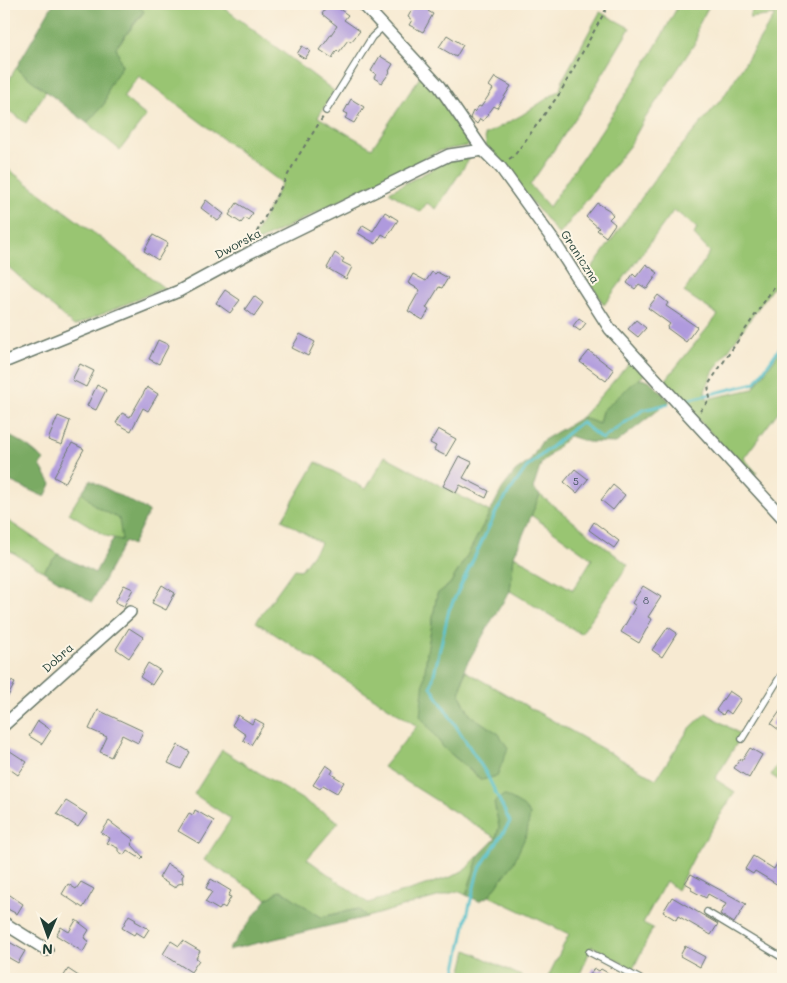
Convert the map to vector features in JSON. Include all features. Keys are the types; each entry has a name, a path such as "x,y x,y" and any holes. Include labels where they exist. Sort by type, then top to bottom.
{"street":[{"name":"Graniczna","path":"363,4 439,86 483,150 499,166 553,240 610,329 783,518"},
{"name":"Dworska","path":"4,362 179,291 252,252 449,155 483,150"},
{"name":"Dobra","path":"4,725 130,612"},
{"path":"4,923 47,950"}],"lane":[{"path":"326,111 372,37 384,26"},
{"path":"742,739 783,672"},
{"path":"708,912 783,958"},
{"path":"589,952 640,979"}],"path":[{"path":"499,166 514,156 560,93 609,4"},
{"path":"252,252 251,244 297,158 326,111"},
{"path":"693,420 710,399 708,385 778,282 783,279"}],"green space":[{"path":"53,4 136,4 144,11 116,47 122,66 109,86 105,103 87,123 16,68"},
{"path":"136,4 219,4 334,91 318,117 372,148 422,74 471,136 470,143 467,146 439,151 249,246 282,183 139,76 123,97 146,116 120,150 87,123 105,103 109,86 122,66 116,48 144,12"},
{"path":"679,4 710,4 697,28 697,40 644,120 630,145 559,235 486,146 485,135 522,115 560,90 563,79 600,12 630,28 583,107 530,185 549,207 634,82"},
{"path":"755,4 783,4 783,276 780,277 713,372 705,391 707,399 753,389 783,347 783,405 744,458 757,473 751,477 664,382 718,315 684,292 710,252 694,235 697,228 674,210 604,305 586,276 662,169 724,96 775,15 749,18"},
{"path":"16,68 46,91 26,123 4,107 7,86"},
{"path":"470,158 436,209 427,203 420,212 389,192 448,161"},
{"path":"4,166 164,288 74,326 4,263"},
{"path":"632,360 644,375 602,411 599,424 582,417"},
{"path":"638,379 649,380 670,401 616,443 588,442 569,436 541,464 533,489 540,495 514,556 510,591 465,667 460,695 470,715 499,734 508,748 497,776 482,780 444,748 420,716 427,652 437,594 450,584 502,489 515,472 530,461 542,441 582,417 599,424 602,411"},
{"path":"4,433 26,445 44,460 40,465 51,484 45,497 7,480 4,482"},
{"path":"385,456 490,512 450,584 437,594 427,652 421,716 444,748 481,780 497,776 499,734 470,715 460,695 465,671 656,779 689,729 706,713 740,734 737,743 715,779 735,792 695,855 677,890 666,881 643,923 653,928 633,969 592,946 578,979 547,979 569,934 489,896 513,864 499,827 496,838 383,767 417,726 256,622 294,569 301,570 321,543 282,520 316,462 366,489"},
{"path":"90,480 149,511 132,545 125,541 92,602 43,571 58,554 95,573 113,539 122,540 119,519 95,506 82,492"},
{"path":"82,492 95,506 120,519 122,540 106,536 69,513"},
{"path":"540,495 628,565 581,634 510,591 514,556 573,590 592,559 531,515"},
{"path":"4,518 58,554 43,571 4,547"},
{"path":"222,750 339,822 307,859 368,903 451,877 466,869 479,855 466,895 458,891 367,917 358,909 321,917 281,890 267,899 204,860 231,819 194,794"},
{"path":"783,755 783,783 771,775"},
{"path":"504,795 523,806 530,814 527,833 513,864 489,896 479,901 466,895 479,855 496,838 499,827 494,802"},
{"path":"281,890 321,917 358,909 367,917 228,950 267,899"},
{"path":"467,950 527,979 460,979"}],"building":[{"path":"329,4 332,4 348,15 344,20 360,31 351,42 348,40 339,52 337,50 332,58 320,50 337,26 322,14"},
{"path":"415,4 421,4 429,8 428,11 433,14 423,32 409,25 412,20 408,17"},
{"path":"447,35 463,45 456,57 439,47"},
{"path":"302,46 310,51 305,59 297,54"},
{"path":"380,56 393,64 382,83 374,78 376,74 371,71"},
{"path":"495,77 511,86 497,108 494,106 483,121 480,119 477,124 470,118 473,111 479,106 481,107 493,89 489,86"},
{"path":"351,99 364,107 354,123 345,118 348,114 344,112"},
{"path":"206,200 224,214 218,221 201,208"},
{"path":"237,203 253,213 248,220 245,218 241,223 229,215"},
{"path":"597,203 609,210 613,215 609,219 615,224 606,237 586,217"},
{"path":"385,212 398,220 387,237 382,234 376,244 358,233 363,225 373,231"},
{"path":"153,235 168,243 158,260 144,251"},
{"path":"335,253 344,259 342,262 352,267 346,279 327,268"},
{"path":"646,264 658,273 647,289 639,284 635,289 627,283 633,274 636,277"},
{"path":"432,272 435,274 437,272 448,278 442,288 439,287 426,308 429,310 423,320 408,311 420,290 408,283 413,274 426,281"},
{"path":"225,290 240,300 230,313 216,303"},
{"path":"658,295 668,303 666,306 697,327 686,342 667,328 670,324 648,308"},
{"path":"254,296 263,303 254,316 245,309"},
{"path":"579,318 586,323 580,331 573,326"},
{"path":"636,320 646,328 638,337 628,329"},
{"path":"300,334 315,342 308,356 292,348"},
{"path":"158,340 169,345 159,364 149,359"},
{"path":"589,351 614,370 606,381 580,362"},
{"path":"80,364 94,371 86,387 72,380"},
{"path":"97,385 106,390 96,410 87,406"},
{"path":"147,387 158,394 148,411 143,408 131,431 116,423 122,413 130,417"},
{"path":"58,416 70,421 62,445 48,440"},
{"path":"438,429 456,439 446,456 434,450 436,446 430,443"},
{"path":"72,443 84,449 65,483 54,477"},
{"path":"459,456 472,462 463,478 489,491 486,498 460,485 456,493 443,486"},
{"path":"575,469 588,479 577,493 564,482"},
{"path":"613,485 625,495 613,510 601,500"},
{"path":"594,522 619,541 614,548 589,530"},
{"path":"124,585 133,589 124,606 115,602"},
{"path":"162,585 175,593 166,610 152,603"},
{"path":"643,586 661,597 648,617 652,619 639,643 621,632 636,606 632,603"},
{"path":"668,627 677,633 662,657 652,650"},
{"path":"129,628 143,637 129,658 116,649"},
{"path":"148,663 161,671 152,685 140,677"},
{"path":"4,677 15,683 4,704"},
{"path":"729,691 741,699 731,714 726,710 723,715 716,710"},
{"path":"783,707 783,733 771,724"},
{"path":"98,710 143,731 138,743 122,735 111,757 100,752 107,737 89,729"},
{"path":"238,715 252,724 255,719 264,724 251,745 243,740 246,735 232,725"},
{"path":"38,721 51,730 42,744 29,736"},
{"path":"178,745 190,752 181,769 168,763"},
{"path":"4,747 27,762 18,775 4,765"},
{"path":"750,748 762,755 749,778 734,768"},
{"path":"326,765 333,770 331,774 344,782 337,793 323,785 320,789 313,785"},
{"path":"66,801 87,814 78,827 57,814"},
{"path":"195,810 214,821 200,844 178,831 189,813 193,815"},
{"path":"109,821 134,840 131,844 143,857 141,859 127,850 124,855 118,851 118,848 107,843 110,838 101,833"},
{"path":"783,853 783,888 755,871 753,874 745,869 753,856 774,869"},
{"path":"167,864 184,874 182,877 183,883 178,884 175,888 159,878"},
{"path":"691,874 746,904 734,923 720,914 726,904 708,894 706,898 691,890 692,887 685,883"},
{"path":"211,879 231,891 228,896 231,897 225,908 222,906 219,910 205,902 212,892 206,888"},
{"path":"81,882 94,889 83,908 62,894 68,884 76,889"},
{"path":"4,891 23,904 17,914 4,907"},
{"path":"672,897 718,924 711,935 678,916 676,920 663,912"},
{"path":"129,915 149,929 144,937 136,932 134,935 122,928"},
{"path":"76,920 89,930 84,938 89,941 83,952 56,935 61,927 69,932"},
{"path":"4,939 25,951 18,963 4,955"},
{"path":"171,941 179,946 183,941 200,951 196,958 199,960 191,972 163,954"},
{"path":"685,946 705,957 700,967 680,956"},
{"path":"594,968 599,971 601,969 615,979 588,979"},
{"path":"68,969 83,979 62,979"}],"waterway":[{"path":"687,400 755,383 783,343"},
{"path":"454,979 478,871 510,822 486,773 431,687 449,610 497,510 526,468 581,422 602,439 643,410 668,404"}]}
